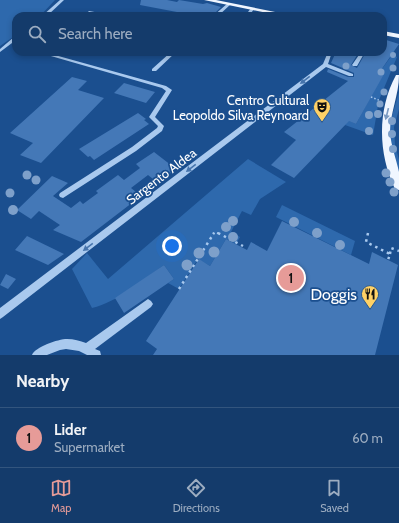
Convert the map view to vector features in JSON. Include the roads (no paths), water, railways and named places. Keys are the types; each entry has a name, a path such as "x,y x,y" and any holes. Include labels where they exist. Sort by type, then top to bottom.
{"main road":[{"path":"207,0 221,1 229,4 272,12"},
{"path":"387,34 399,36"},
{"path":"399,77 387,112 385,130 387,151 399,186"}],"street":[{"path":"48,12 62,0"},
{"path":"220,12 229,4"},
{"path":"250,12 252,8"},
{"path":"0,51 12,41"},
{"path":"8,44 12,45"},
{"path":"53,56 164,87 169,90 168,95 152,117 161,126 160,129 134,149 64,195"},
{"path":"154,70 170,56"},
{"path":"328,56 325,65 350,75"},
{"path":"356,65 361,56"},
{"name":"Sargento Aldea","path":"0,314 325,65"},
{"path":"88,348 148,304"},
{"path":"37,355 55,345 72,343 88,348 96,355"}],"place":[{"name":"Centro Cultural Leopoldo Silva Reynoard","path":"322,122"},
{"name":"Lider","path":"291,278"},
{"name":"Doggis","path":"370,309"}]}
